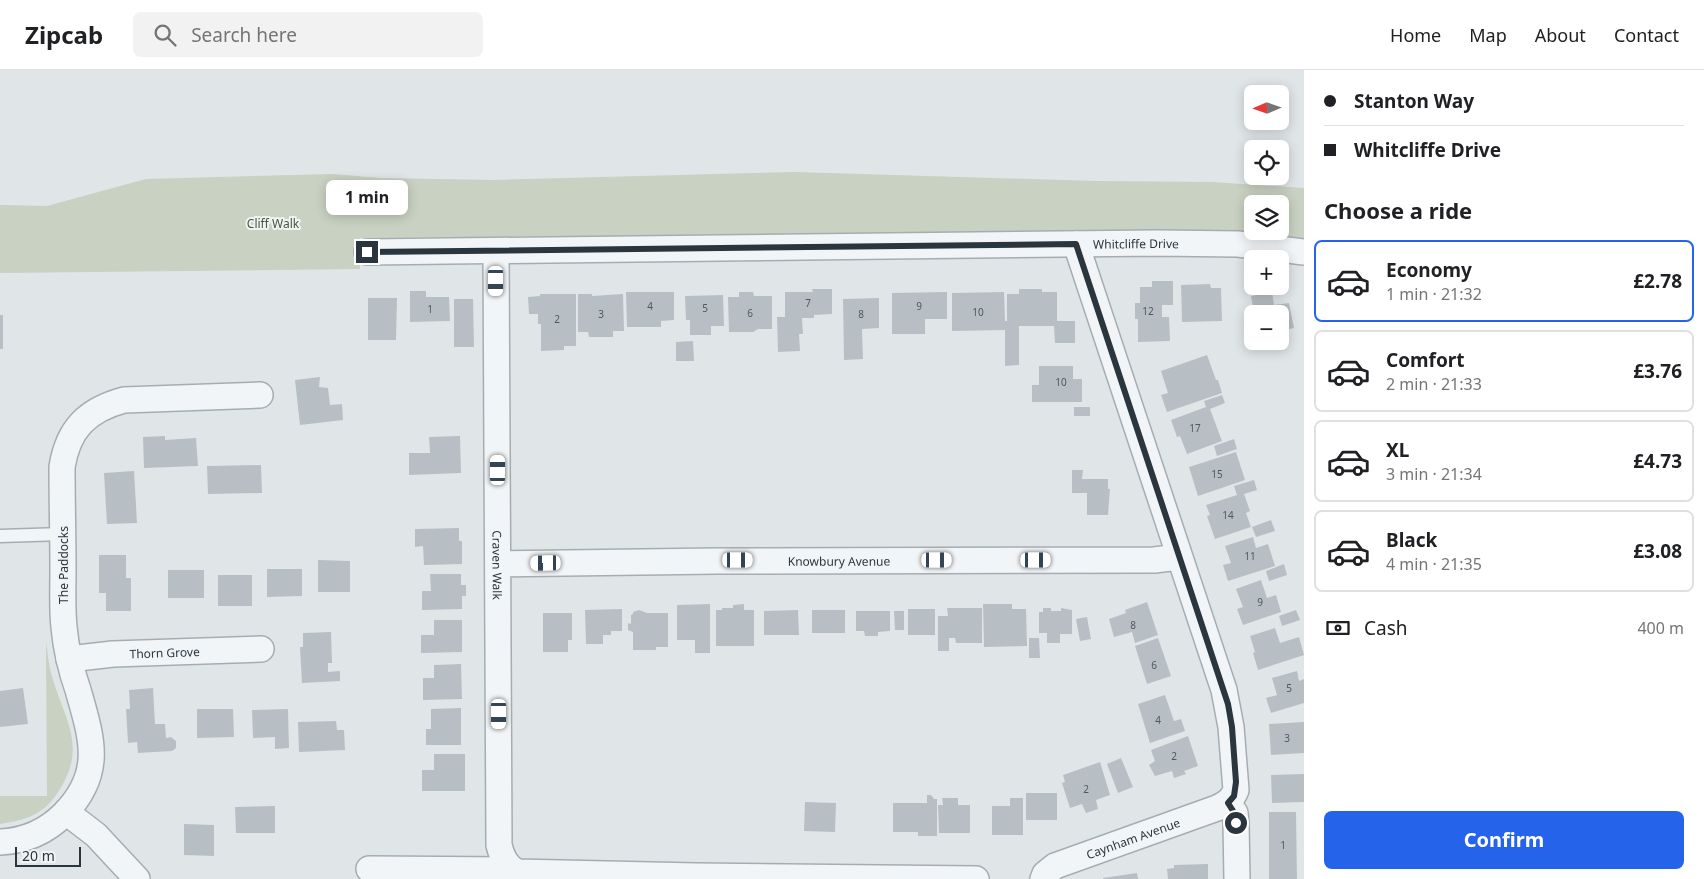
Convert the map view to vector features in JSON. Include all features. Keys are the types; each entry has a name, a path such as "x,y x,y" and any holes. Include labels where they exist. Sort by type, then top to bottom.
{"street":[{"name":"Whitcliffe Drive","path":"367,252 1157,242 1238,244 1304,252"},
{"path":"1076,244 1228,704 1232,727 1236,782 1234,796 1228,803 1235,814 1237,879"},
{"name":"Craven Walk","path":"496,251 499,845 502,857 515,871"},
{"name":"The Paddocks","path":"0,842 12,842 28,838 54,824 78,796 86,780 91,761 91,742 86,717 69,659 63,624 62,468 65,451 73,433 82,421 94,412 109,404 124,400 260,395"},
{"name":"Knowbury Avenue","path":"498,564 718,560 1154,560 1179,557"},
{"name":"Thorn Grove","path":"69,659 113,654 261,649"},
{"name":"Caynham Avenue","path":"1043,879 1045,874 1055,866 1228,803"},
{"path":"66,812 96,835 137,879"},
{"path":"369,869 696,876 976,879"}],"lane":[{"path":"0,536 63,534"}],"green space":[{"name":"Cliff Walk","path":"794,172 1096,181 1212,182 1304,188 1304,241 1287,240 1289,240 1289,195 1244,195 1244,238 1147,232 360,238 360,269 0,273 0,205 47,206 146,179 332,174 381,178 492,180"},
{"path":"46,643 49,666 67,718 73,744 72,758 68,773 60,789 42,810 27,818 0,824 0,796 47,796"}],"building":[{"path":"1152,281 1173,281 1173,305 1162,305 1162,317 1169,317 1170,341 1138,342 1138,319 1135,319 1135,303 1140,303 1140,287 1152,287"},
{"path":"1210,284 1211,288 1221,288 1222,321 1182,322 1181,285"},
{"path":"812,289 832,289 832,314 814,315 814,318 802,318 803,334 799,334 800,351 778,352 777,317 785,317 785,292 813,292"},
{"path":"1019,289 1042,289 1042,292 1057,292 1057,321 1075,321 1075,343 1055,343 1054,326 1019,326 1019,365 1005,366 1005,330 952,331 952,293 1004,292 1005,321 1007,321 1007,294 1019,294"},
{"path":"410,291 426,291 426,297 449,297 450,321 410,322"},
{"path":"626,292 674,292 674,320 661,321 661,327 627,327"},
{"path":"739,292 753,292 754,296 772,296 772,329 758,329 753,332 729,332 728,297 739,297"},
{"path":"947,292 947,319 925,319 925,334 892,334 892,293"},
{"path":"540,294 576,294 576,346 564,346 564,350 541,351 541,324 538,324 538,314 529,314 528,297 540,296"},
{"path":"578,294 592,294 592,296 623,294 624,331 613,331 613,337 589,337 588,332 578,332"},
{"path":"723,295 724,326 711,326 711,335 690,335 690,320 686,320 685,296"},
{"path":"1272,295 1274,305 1253,305 1251,296"},
{"path":"368,298 397,298 396,340 368,340"},
{"path":"879,298 879,328 862,329 863,359 844,360 843,299"},
{"path":"454,299 473,299 474,347 454,347"},
{"path":"1289,303 1294,328 1289,329 1289,305 1274,305"},
{"path":"0,315 3,315 3,349 0,349"},
{"path":"693,341 694,361 676,361 676,342"},
{"path":"1207,355 1222,393 1167,412 1161,395 1168,393 1161,371"},
{"path":"1039,366 1073,366 1073,379 1082,379 1082,402 1032,402 1032,385 1039,385"},
{"path":"320,377 319,387 328,388 330,405 342,404 343,420 300,425 295,380"},
{"path":"1222,395 1225,403 1210,409 1222,441 1187,454 1180,436 1177,437 1171,420 1206,407 1204,401"},
{"path":"1074,407 1090,407 1090,416 1074,416"},
{"path":"165,436 165,440 196,438 198,466 144,468 143,437"},
{"path":"460,436 461,473 409,475 409,453 430,453 429,437"},
{"path":"1234,439 1237,449 1217,456 1214,446"},
{"path":"1236,452 1245,480 1198,496 1189,467"},
{"path":"261,465 262,493 208,494 207,466"},
{"path":"1072,470 1083,470 1082,479 1108,479 1108,489 1110,489 1108,515 1087,515 1087,493 1072,493"},
{"path":"134,471 137,523 107,524 104,473"},
{"path":"1254,480 1257,490 1244,494 1250,511 1246,513 1251,527 1215,539 1207,516 1210,515 1206,505 1237,495 1234,486"},
{"path":"1271,520 1275,531 1256,537 1252,527"},
{"path":"459,528 459,541 462,541 462,564 424,565 423,546 415,547 415,529"},
{"path":"1253,537 1256,548 1268,544 1275,566 1228,581 1223,565 1231,563 1225,546"},
{"path":"99,555 126,555 126,578 131,578 131,611 106,611 106,593 99,593"},
{"path":"318,560 350,561 350,592 318,592"},
{"path":"1284,564 1287,575 1269,581 1266,571"},
{"path":"267,569 302,569 302,596 267,597"},
{"path":"168,570 204,570 204,598 168,598"},
{"path":"430,574 461,574 461,585 466,585 466,596 462,596 462,609 422,610 422,591 431,591"},
{"path":"218,575 252,575 252,606 218,606"},
{"path":"1261,580 1267,598 1276,595 1281,612 1243,625 1237,609 1243,607 1236,589"},
{"path":"1147,602 1158,635 1135,643 1132,632 1114,637 1109,619 1126,613 1125,610"},
{"path":"710,604 710,653 695,653 695,640 677,640 677,605"},
{"path":"744,604 744,610 754,610 754,646 716,646 716,610 733,608 733,605"},
{"path":"983,604 1012,604 1012,609 1026,609 1027,646 984,647"},
{"path":"947,608 982,608 982,643 956,643 955,638 949,638 949,651 938,651 938,616 948,616"},
{"path":"1043,608 1051,608 1051,611 1061,611 1061,608 1072,610 1072,634 1060,634 1060,643 1047,643 1047,633 1039,633 1039,612 1043,612"},
{"path":"622,609 622,631 611,631 611,635 603,635 603,644 586,644 585,610"},
{"path":"908,609 935,609 935,635 908,635"},
{"path":"639,610 647,613 668,613 668,647 656,647 656,650 633,650 633,632 628,630 628,623 631,624 633,612"},
{"path":"798,610 799,635 764,635 764,611"},
{"path":"812,610 845,610 845,633 812,633"},
{"path":"1296,610 1300,620 1282,626 1279,616"},
{"path":"856,611 890,611 890,631 878,632 878,636 865,636 864,631 856,631"},
{"path":"894,611 904,611 904,630 895,630"},
{"path":"543,613 572,613 572,640 568,640 568,652 543,652"},
{"path":"1087,617 1091,639 1080,641 1076,619"},
{"path":"434,620 462,620 462,652 421,653 421,635 434,635"},
{"path":"1275,628 1280,643 1299,637 1304,655 1258,670 1250,636"},
{"path":"331,632 332,663 328,663 328,672 340,671 340,681 302,683 300,647 303,647 303,633"},
{"path":"1029,638 1039,638 1040,658 1029,658"},
{"path":"1158,638 1171,676 1147,684 1135,646"},
{"path":"461,664 462,699 423,700 423,678 434,678 434,665"},
{"path":"1297,671 1299,681 1304,679 1304,703 1271,713 1266,698 1277,695 1272,678"},
{"path":"23,688 28,724 0,727 0,691"},
{"path":"153,688 155,724 165,724 166,738 171,737 176,741 176,748 172,751 138,753 137,742 128,743 126,709 130,709 129,690"},
{"path":"1165,695 1174,721 1181,719 1185,731 1150,743 1138,704"},
{"path":"461,708 461,745 426,745 426,729 431,729 431,709"},
{"path":"197,709 233,709 234,737 197,738"},
{"path":"288,709 289,748 275,749 275,737 253,738 252,710"},
{"path":"336,721 337,730 344,730 345,750 299,752 298,722"},
{"path":"1304,722 1304,753 1271,755 1269,724"},
{"path":"1188,736 1198,766 1184,771 1186,774 1174,778 1172,771 1155,776 1149,765 1155,761 1151,750"},
{"path":"434,754 465,754 465,791 422,791 422,770 434,770"},
{"path":"1121,758 1133,787 1118,793 1107,764"},
{"path":"1100,762 1110,795 1096,800 1098,809 1086,813 1082,804 1070,808 1062,783 1065,782 1063,775"},
{"path":"1304,774 1304,802 1272,803 1271,775"},
{"path":"1026,793 1057,793 1057,820 1026,820"},
{"path":"927,795 937,799 937,836 918,836 918,832 893,832 893,803 927,803"},
{"path":"942,798 958,798 958,805 970,805 970,833 939,833 938,805 943,805"},
{"path":"1010,798 1023,798 1023,835 992,835 992,806 1010,806"},
{"path":"805,802 836,803 835,832 804,831"},
{"path":"275,806 275,833 236,833 235,807"},
{"path":"1269,812 1296,812 1297,879 1269,879"},
{"path":"184,824 214,825 214,856 184,855"},
{"path":"1208,864 1208,879 1168,879 1167,869 1174,868 1174,865"},
{"path":"1137,873 1138,879 1103,879 1103,878"}],"route":[{"path":"367,252 1076,244 1228,704 1232,727 1236,790 1228,803 1235,814 1236,823"}]}
